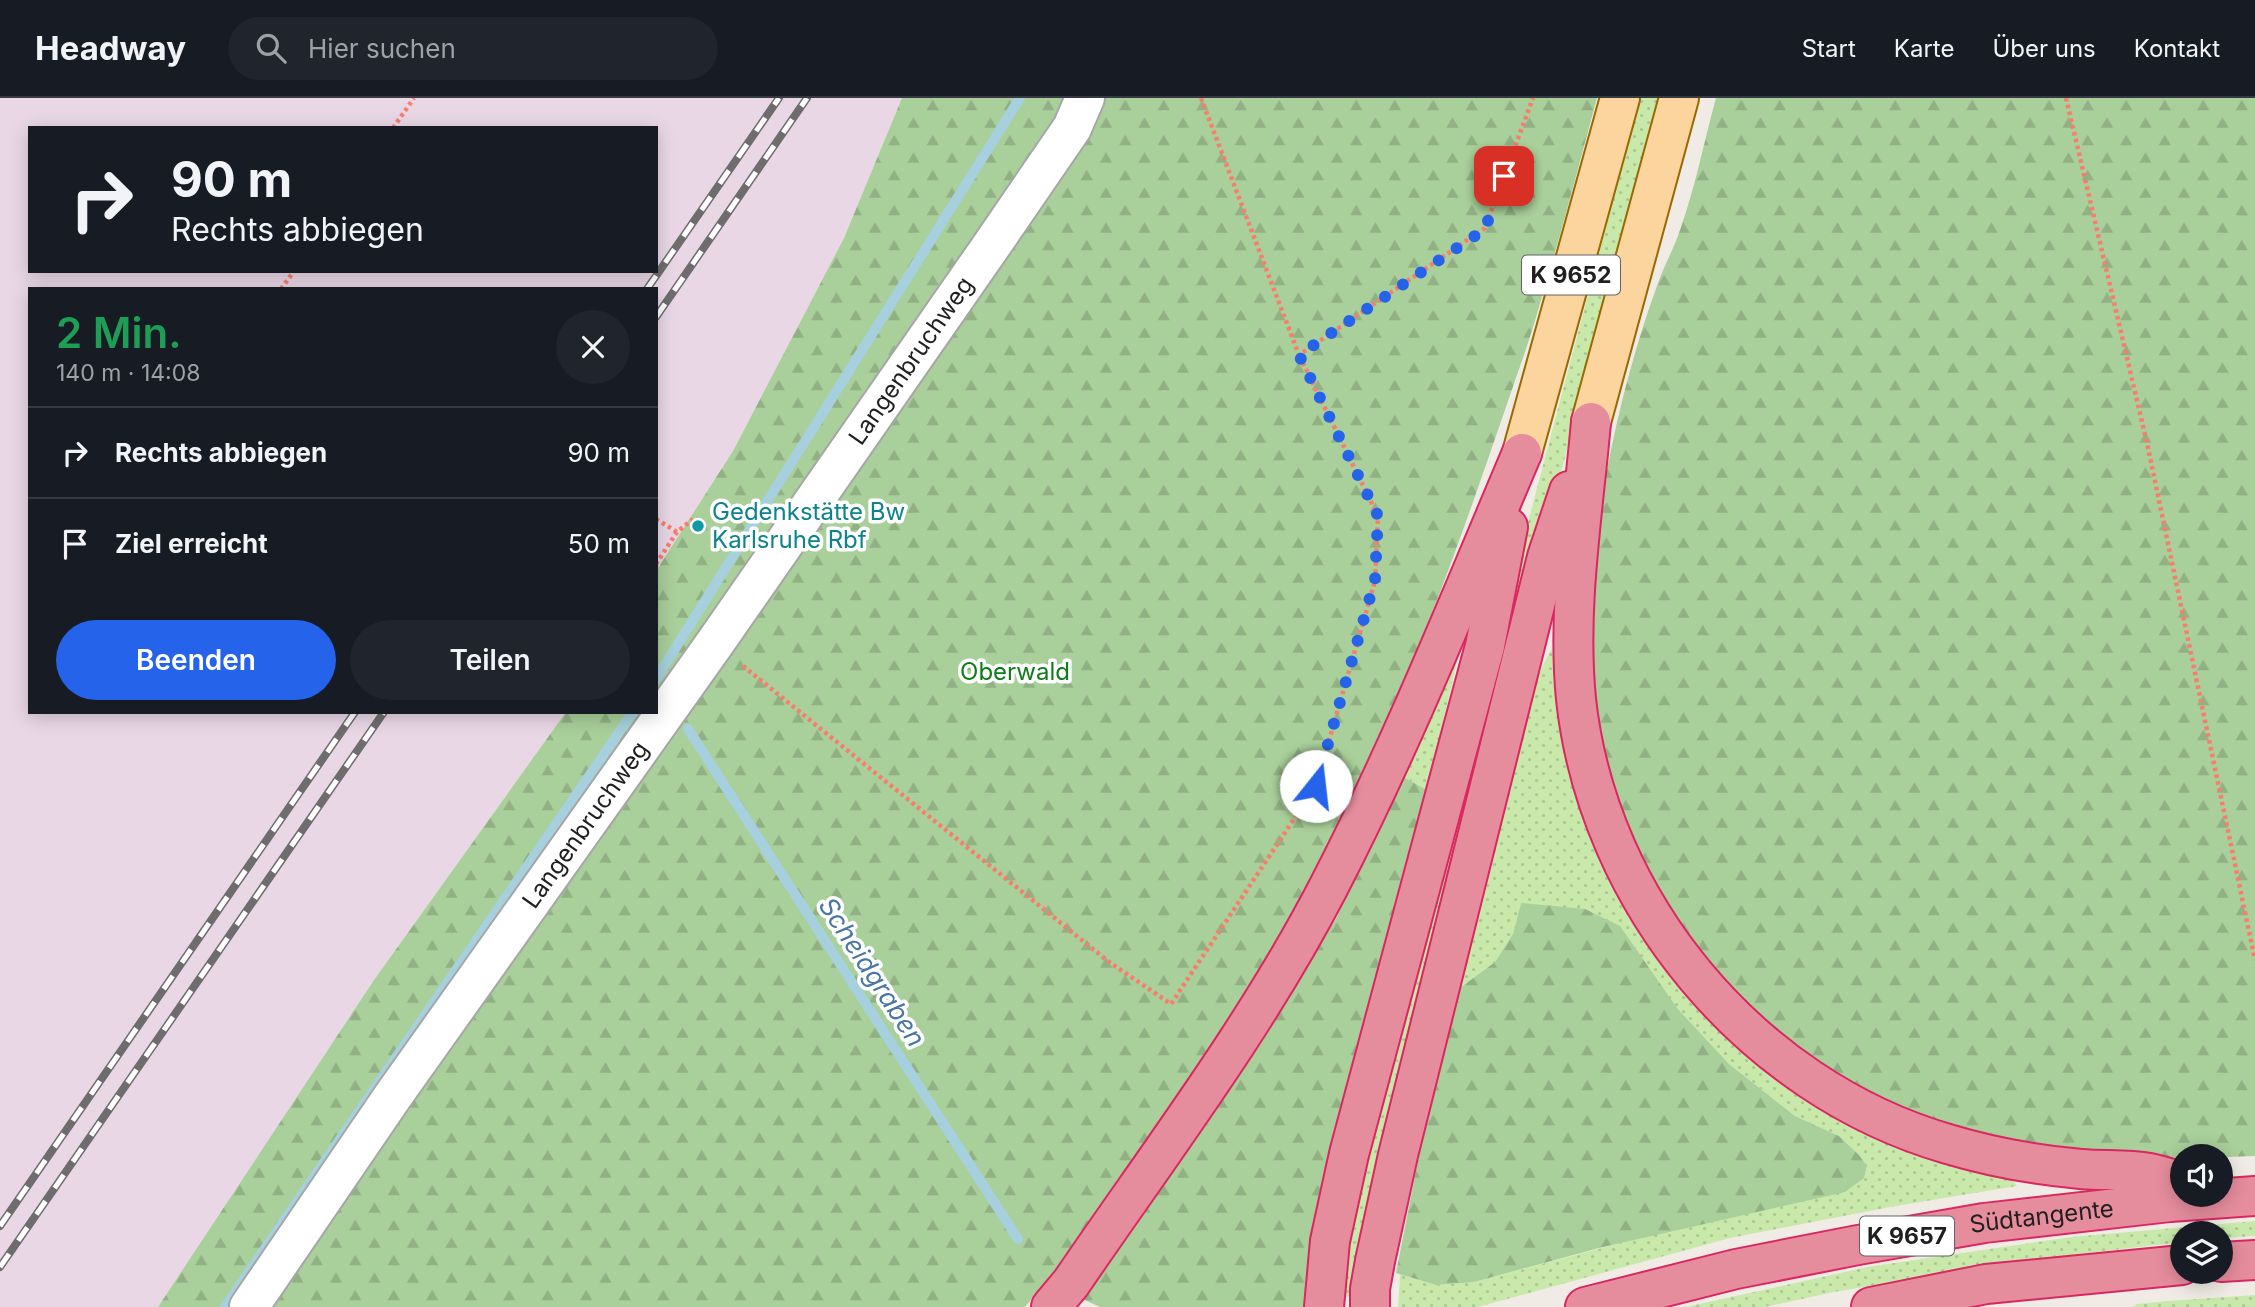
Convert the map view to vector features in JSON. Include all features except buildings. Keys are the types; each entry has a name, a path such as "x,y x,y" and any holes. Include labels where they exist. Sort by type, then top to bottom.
{"highway":[{"path":"1591,422 1573,606 1576,700 1583,742 1598,797 1632,882 1657,925 1694,975 1774,1054 1856,1107 1901,1128 1947,1144 2015,1161 2084,1170 2148,1172 2170,1178"},
{"path":"1370,1298 1398,1155 1547,557 1591,422"},
{"path":"1051,1307 1071,1283 1255,1014 1328,889 1414,708 1522,453"},
{"path":"1324,1307 1330,1241 1349,1154 1485,646 1522,453"},
{"name":"Südtangente","path":"1585,1307 1736,1269 1984,1223 2237,1196"},
{"path":"2233,1261 2255,1260"},
{"name":"K 9657","path":"1871,1307 1986,1284 2170,1266"},
{"path":"1986,1284 2044,1307"}],"main road":[{"name":"K 9652","path":"1522,453 1620,98"},
{"name":"K 9652","path":"1591,422 1679,98"}],"lane":[{"name":"Langenbruchweg","path":"249,1307 393,1096 715,643 1072,128 1085,98"}],"path":[{"path":"394,126 414,98"},
{"path":"715,643 1109,962 1171,1004 1316,786 1375,580 1378,516 1299,355 1201,98"},
{"path":"1299,355 1485,229 1533,98"},
{"path":"2066,98 2147,443 2255,960"},
{"path":"658,561 677,532 693,519"},
{"path":"658,520 677,532"}],"shaded area":[{"path":"0,98 902,98 844,238 733,451 658,568 658,287 28,287 28,714 565,714 374,980 158,1307 0,1307"}],"green space":[{"name":"Oberwald","path":"902,98 1597,98 1532,331 1465,524 1417,652 1356,788 1317,867 1230,1020 1132,1167 1025,1307 158,1307 374,980 565,714 658,714 658,568 733,451 844,238"},
{"path":"1640,98 1658,98 1493,735 1356,1294 1339,1300 1354,1200 1508,598"},
{"path":"1716,98 2255,98 2255,1156 2233,1156 2233,1144 2170,1144 2170,1157 2165,1157 2120,1155 2033,1144 1946,1123 1889,1102 1818,1060 1745,1002 1688,940 1649,878 1628,831 1611,781 1599,730 1589,626 1591,574 1598,509 1628,377 1659,279 1678,237"},
{"path":"1464,632 1427,790 1400,775"},
{"path":"1552,648 1560,723 1582,813 1614,882 1697,1003 2017,1186 1730,1238 1478,1307 1398,1307 1400,1275 1396,1273 1436,1285 1474,1282 1864,1178 1867,1167 1859,1155 1839,1136 1795,1116 1729,1064 1677,1008 1521,903 1513,934 1495,962 1457,990 1482,906 1537,677"},
{"path":"1400,775 1427,790 1318,1212 1304,1307 1100,1307 1080,1298 1259,1039 1336,919"},
{"path":"1521,903 1585,909 1620,926 1677,1008 1729,1064 1795,1116 1839,1136 1867,1166 1864,1178 1845,1192 1599,1248 1474,1282 1436,1285 1396,1273 1423,1135 1457,990 1495,962 1513,934"},
{"path":"2255,1221 2255,1236 2233,1237 2233,1223"},
{"path":"2170,1228 2170,1243 2021,1261 1834,1292 1765,1307 1686,1307 1867,1267 2071,1237"},
{"path":"2255,1295 2255,1307 2132,1307 2137,1304"}],"waterway":[{"path":"658,676 1020,98"},
{"path":"225,1307 632,714"},
{"name":"Scheidgraben","path":"688,729 1018,1239"}],"railway":[{"path":"648,287 779,98"},
{"path":"658,314 807,98"},
{"path":"0,1226 354,714"},
{"path":"0,1267 383,714"}],"place":[{"name":"Gedenkstätte Bw Karlsruhe Rbf","path":"698,526"}],"route":[{"path":"1316,786 1375,580 1378,516 1299,355 1485,229 1504,176"}]}
